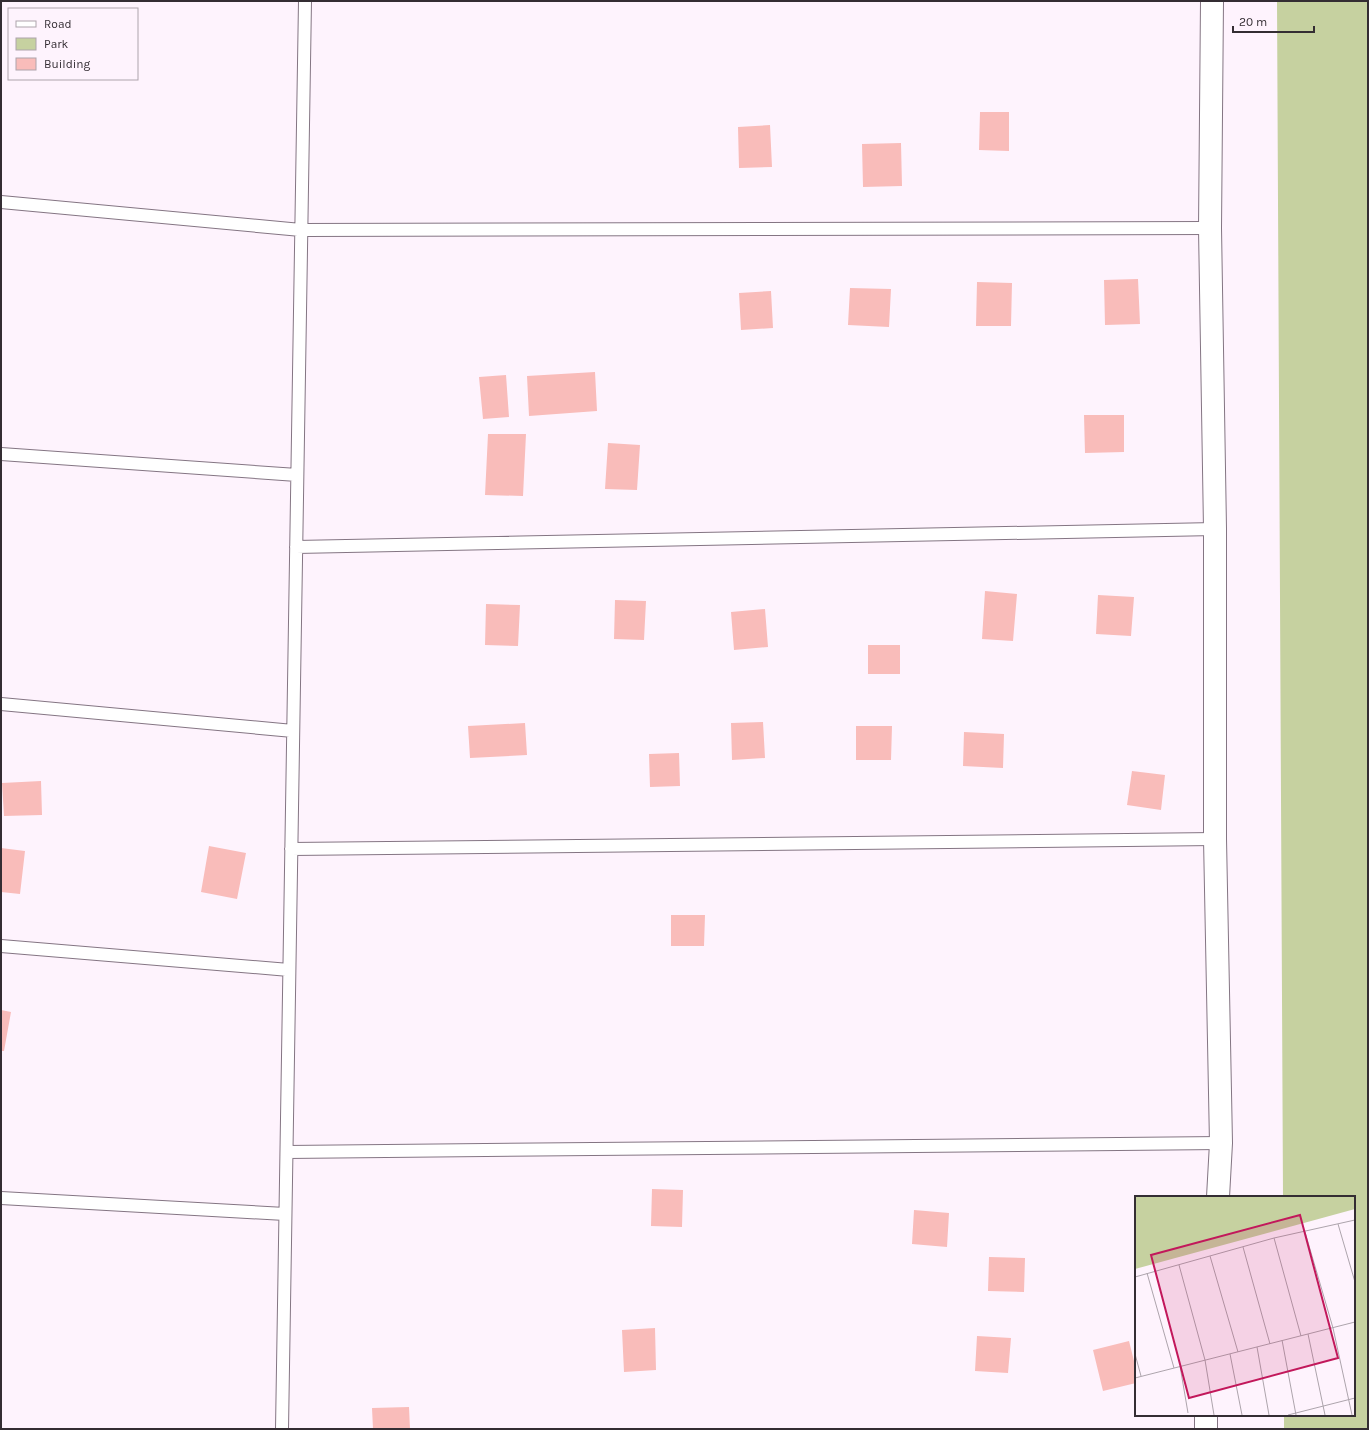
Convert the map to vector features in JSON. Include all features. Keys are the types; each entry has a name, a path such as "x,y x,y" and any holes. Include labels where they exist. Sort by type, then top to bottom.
{"street":[{"path":"1212,1 1210,228 1215,529 1215,839 1221,1143 1218,1196"},
{"path":"1206,1416 1206,1429"}],"lane":[{"path":"282,1429 305,1"},
{"path":"1,202 301,230 1210,228"},
{"path":"1,454 297,475"},
{"path":"296,547 1215,529"},
{"path":"1,704 293,732"},
{"path":"291,850 1215,839"},
{"path":"1,946 289,970"},
{"path":"287,1152 1221,1143"},
{"path":"1,1198 285,1214"}],"green space":[{"path":"1277,1 1368,1 1368,1429 1284,1429 1284,1416 1355,1416 1355,1196 1283,1196"}],"building":[{"path":"980,112 1009,112 1009,151 979,150"},
{"path":"770,125 772,167 739,168 738,127"},
{"path":"901,143 902,186 863,187 862,144"},
{"path":"1138,279 1140,324 1105,325 1104,280"},
{"path":"977,282 1012,283 1011,326 976,326"},
{"path":"850,288 891,289 889,327 848,325"},
{"path":"771,291 773,328 741,330 739,293"},
{"path":"595,372 597,411 529,416 527,376"},
{"path":"506,375 509,417 483,419 479,377"},
{"path":"1084,415 1124,415 1124,452 1085,453"},
{"path":"488,434 526,434 523,496 485,495"},
{"path":"608,443 640,445 637,490 605,489"},
{"path":"985,591 1017,594 1013,641 982,639"},
{"path":"1098,595 1134,597 1131,636 1096,634"},
{"path":"615,600 646,601 644,640 614,639"},
{"path":"486,604 520,605 518,646 485,645"},
{"path":"765,609 768,647 734,650 731,612"},
{"path":"868,645 900,645 900,674 868,674"},
{"path":"763,722 765,758 732,760 731,723"},
{"path":"525,723 527,755 470,758 468,726"},
{"path":"856,726 892,726 891,760 856,760"},
{"path":"964,732 1004,734 1003,768 963,766"},
{"path":"679,753 680,786 650,787 649,754"},
{"path":"1132,771 1165,775 1161,810 1127,805"},
{"path":"41,781 42,815 4,816 2,783"},
{"path":"209,846 246,853 237,899 201,892"},
{"path":"1,848 25,851 20,894 1,892"},
{"path":"671,915 705,915 704,946 671,946"},
{"path":"1,1010 11,1012 4,1051 1,1051"},
{"path":"652,1189 683,1190 682,1227 651,1226"},
{"path":"914,1210 949,1213 947,1247 912,1244"},
{"path":"989,1257 1025,1258 1024,1292 988,1291"},
{"path":"655,1328 656,1370 624,1372 622,1330"},
{"path":"977,1336 1011,1338 1008,1373 975,1371"},
{"path":"1129,1341 1135,1365 1135,1383 1103,1391 1093,1350"},
{"path":"409,1407 410,1429 373,1429 372,1408"}]}
